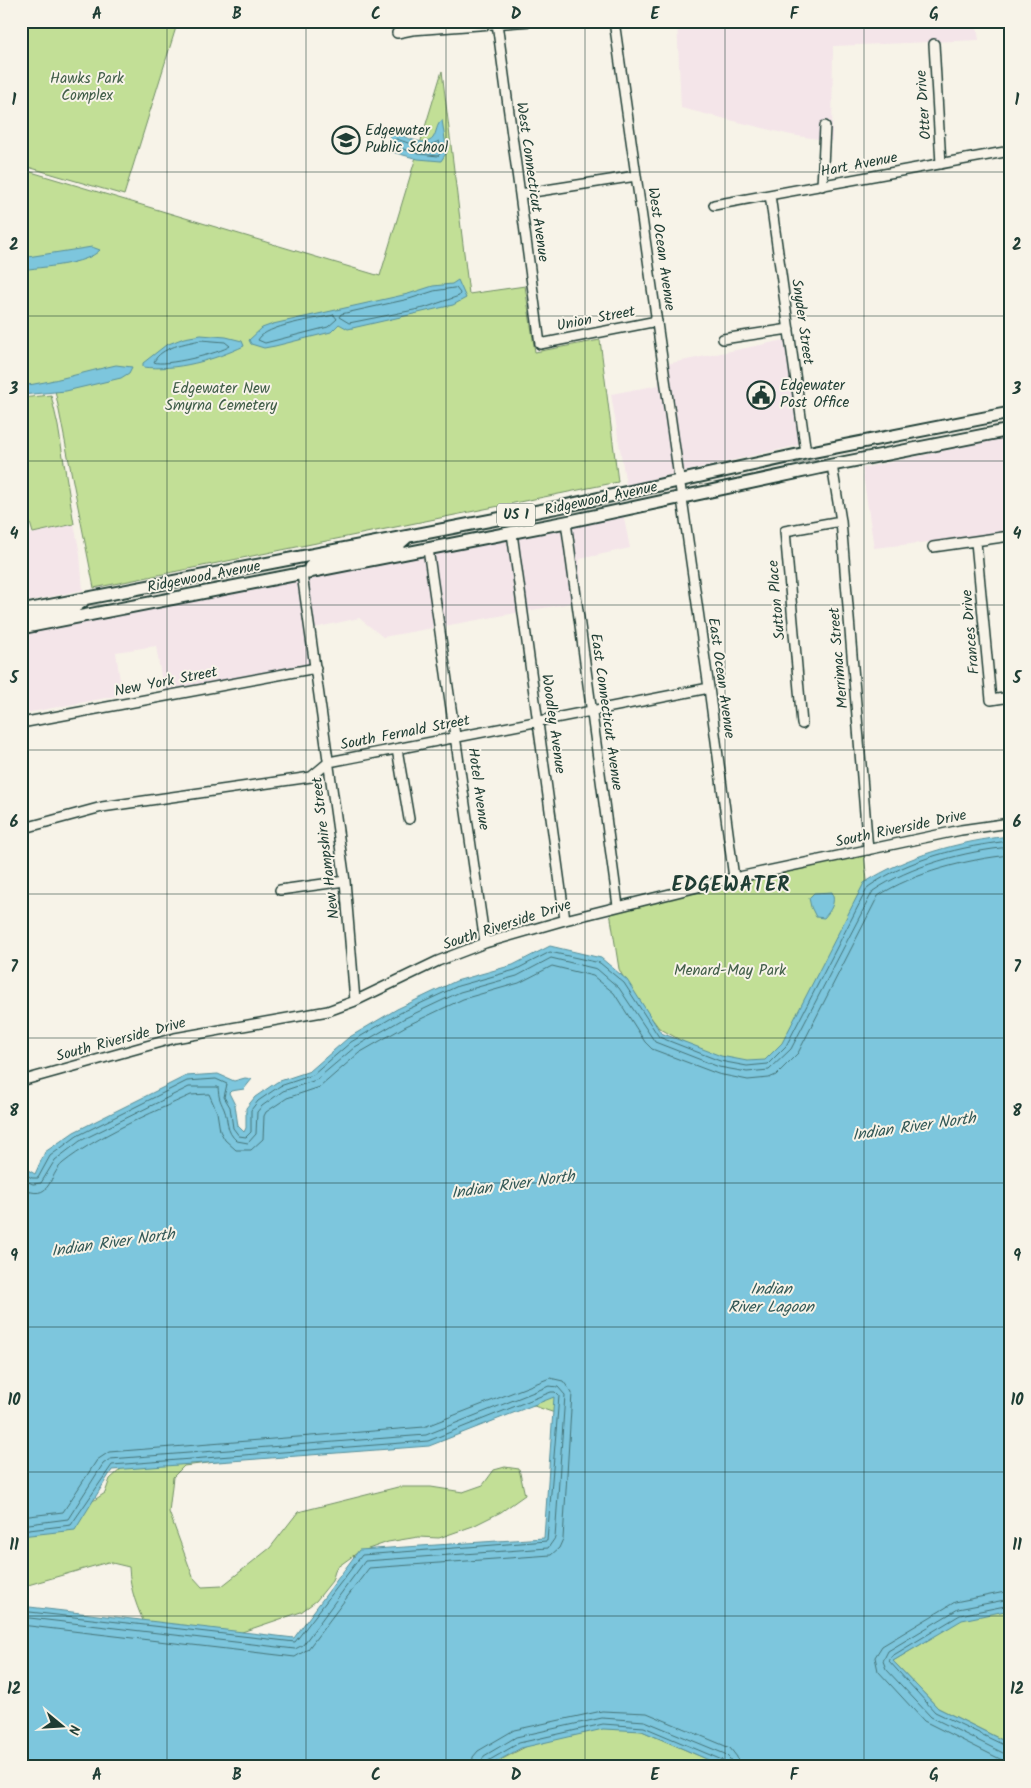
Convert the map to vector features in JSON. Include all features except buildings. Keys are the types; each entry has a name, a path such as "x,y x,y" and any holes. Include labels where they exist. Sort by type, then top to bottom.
{"main road":[{"name":"Ridgewood Avenue","path":"21,611 406,536 680,481 806,453 1010,413"},
{"path":"890,453 894,446 899,444 953,434 969,420"},
{"name":"Ridgewood Avenue","path":"21,628 512,533 890,453 1010,430"},
{"path":"305,573 317,563 397,546 406,536"},
{"path":"175,598 191,589 276,571 286,560"},
{"path":"21,619 72,609 87,598"}],"street":[{"path":"397,33 412,30 531,21"},
{"name":"West Ocean Avenue","path":"614,21 680,481"},
{"name":"West Connecticut Avenue","path":"497,23 540,344"},
{"name":"Otter Drive","path":"934,44 941,164"},
{"path":"822,186 825,126"},
{"name":"Hart Avenue","path":"714,205 1010,151"},
{"path":"520,194 636,176"},
{"name":"Snyder Street","path":"770,195 806,453"},
{"name":"Union Street","path":"540,344 657,321"},
{"path":"723,339 789,329"},
{"name":"Merrimac Street","path":"832,465 841,521 868,850"},
{"name":"East Ocean Avenue","path":"680,481 734,878"},
{"name":"Sutton Place","path":"802,724 785,531 841,521"},
{"name":"East Connecticut Avenue","path":"566,522 618,906"},
{"name":"Woodley Avenue","path":"512,533 565,920"},
{"path":"934,548 1010,536"},
{"name":"Frances Drive","path":"976,542 990,700 1010,697"},
{"name":"Hotel Avenue","path":"428,549 457,737 485,943"},
{"name":"New Hampshire Street","path":"305,573 345,882 355,1001"},
{"name":"New York Street","path":"21,723 316,668"},
{"name":"South Fernald Street","path":"21,829 102,807 311,778 329,762 539,723 709,688"},
{"path":"397,749 409,819"},
{"name":"South Riverside Drive","path":"21,1081 175,1038 286,1020 328,1011 355,1001 438,961 485,943 618,906 734,878 961,830 1010,823"},
{"path":"280,890 345,882"}],"shaded area":[{"path":"677,21 976,21 979,40 833,46 832,141 791,135 681,108"},
{"path":"794,338 804,444 626,485 611,394 659,385 657,366"},
{"path":"1010,437 1010,533 874,548 862,468"},
{"path":"623,514 630,548 580,559 582,601 383,637 359,618 314,628 320,666 164,695 156,646 116,652 122,695 21,714 21,633 311,578"},
{"path":"74,524 80,554 83,590 21,603 21,536"}],"green space":[{"name":"Hawks Park Complex","path":"21,21 178,21 124,195 21,165"},
{"name":"Edgewater New Smyrna Cemetery","path":"442,71 469,294 525,286 535,352 600,340 618,482 94,588 53,380 44,384 21,386 21,169 380,276"},
{"path":"51,395 74,524 33,533 24,503 21,502 21,398"},
{"name":"Menard-May Park","path":"864,855 868,888 817,1058 726,1066 659,1028 628,987 619,969 610,912"},
{"path":"570,1351 555,1413 531,1405 263,1456 184,1466 173,1477 169,1512 193,1577 202,1587 222,1586 270,1548 298,1512 398,1487 431,1487 463,1492 483,1485 494,1470 505,1467 519,1469 525,1495 501,1512 473,1526 439,1538 418,1537 388,1542 357,1553 336,1568 332,1581 316,1601 301,1612 239,1633 147,1629 135,1599 129,1567 108,1562 21,1587 21,1530 76,1512 105,1493 110,1479 134,1457"},
{"path":"1010,1609 1010,1744 938,1708 893,1661 949,1627 954,1619"},
{"path":"575,1721 642,1731 725,1767 487,1767"}],"water":[{"path":"442,120 447,152 441,161 418,159 385,150 389,137 395,133 420,142 430,141"},
{"path":"92,247 100,250 85,259 21,270 21,258"},
{"path":"458,280 466,298 453,305 348,329 339,324 331,332 264,348 251,344 249,340 262,328 273,324 408,294 433,286 452,284"},
{"path":"201,335 226,337 242,341 244,346 208,360 182,366 143,367 143,363 166,345 184,338"},
{"path":"116,365 132,367 129,373 121,378 66,391 21,395 21,386"},
{"name":"Indian River Lagoon","path":"1010,836 1010,1610 962,1620 893,1661 938,1708 1010,1744 1010,1767 725,1767 642,1731 603,1729 521,1748 487,1767 21,1767 21,1606 294,1638 359,1550 544,1538 554,1397 429,1446 112,1470 75,1530 21,1536 21,1166 35,1174 45,1152 74,1132 186,1076 218,1074 234,1081 245,1078 252,1079 244,1089 229,1093 235,1105 238,1126 244,1132 246,1128 246,1108 255,1097 277,1082 310,1071 348,1038 397,1009 456,981 513,965 550,946 601,958 627,980 661,1033 721,1056 747,1061 765,1060 782,1043 864,883 880,873 934,851 991,838"},
{"path":"832,892 833,903 831,909 824,918 816,917 809,898 814,893"}],"place":[{"name":"Edgewater Public School","path":"346,140"},
{"name":"Edgewater Post Office","path":"761,395"}],"district":[{"name":"EDGEWATER","path":"731,886"}],"water label":[{"name":"Indian River North","path":"914,1127"},
{"name":"Indian River North","path":"513,1185"},
{"name":"Indian River North","path":"113,1243"}]}
